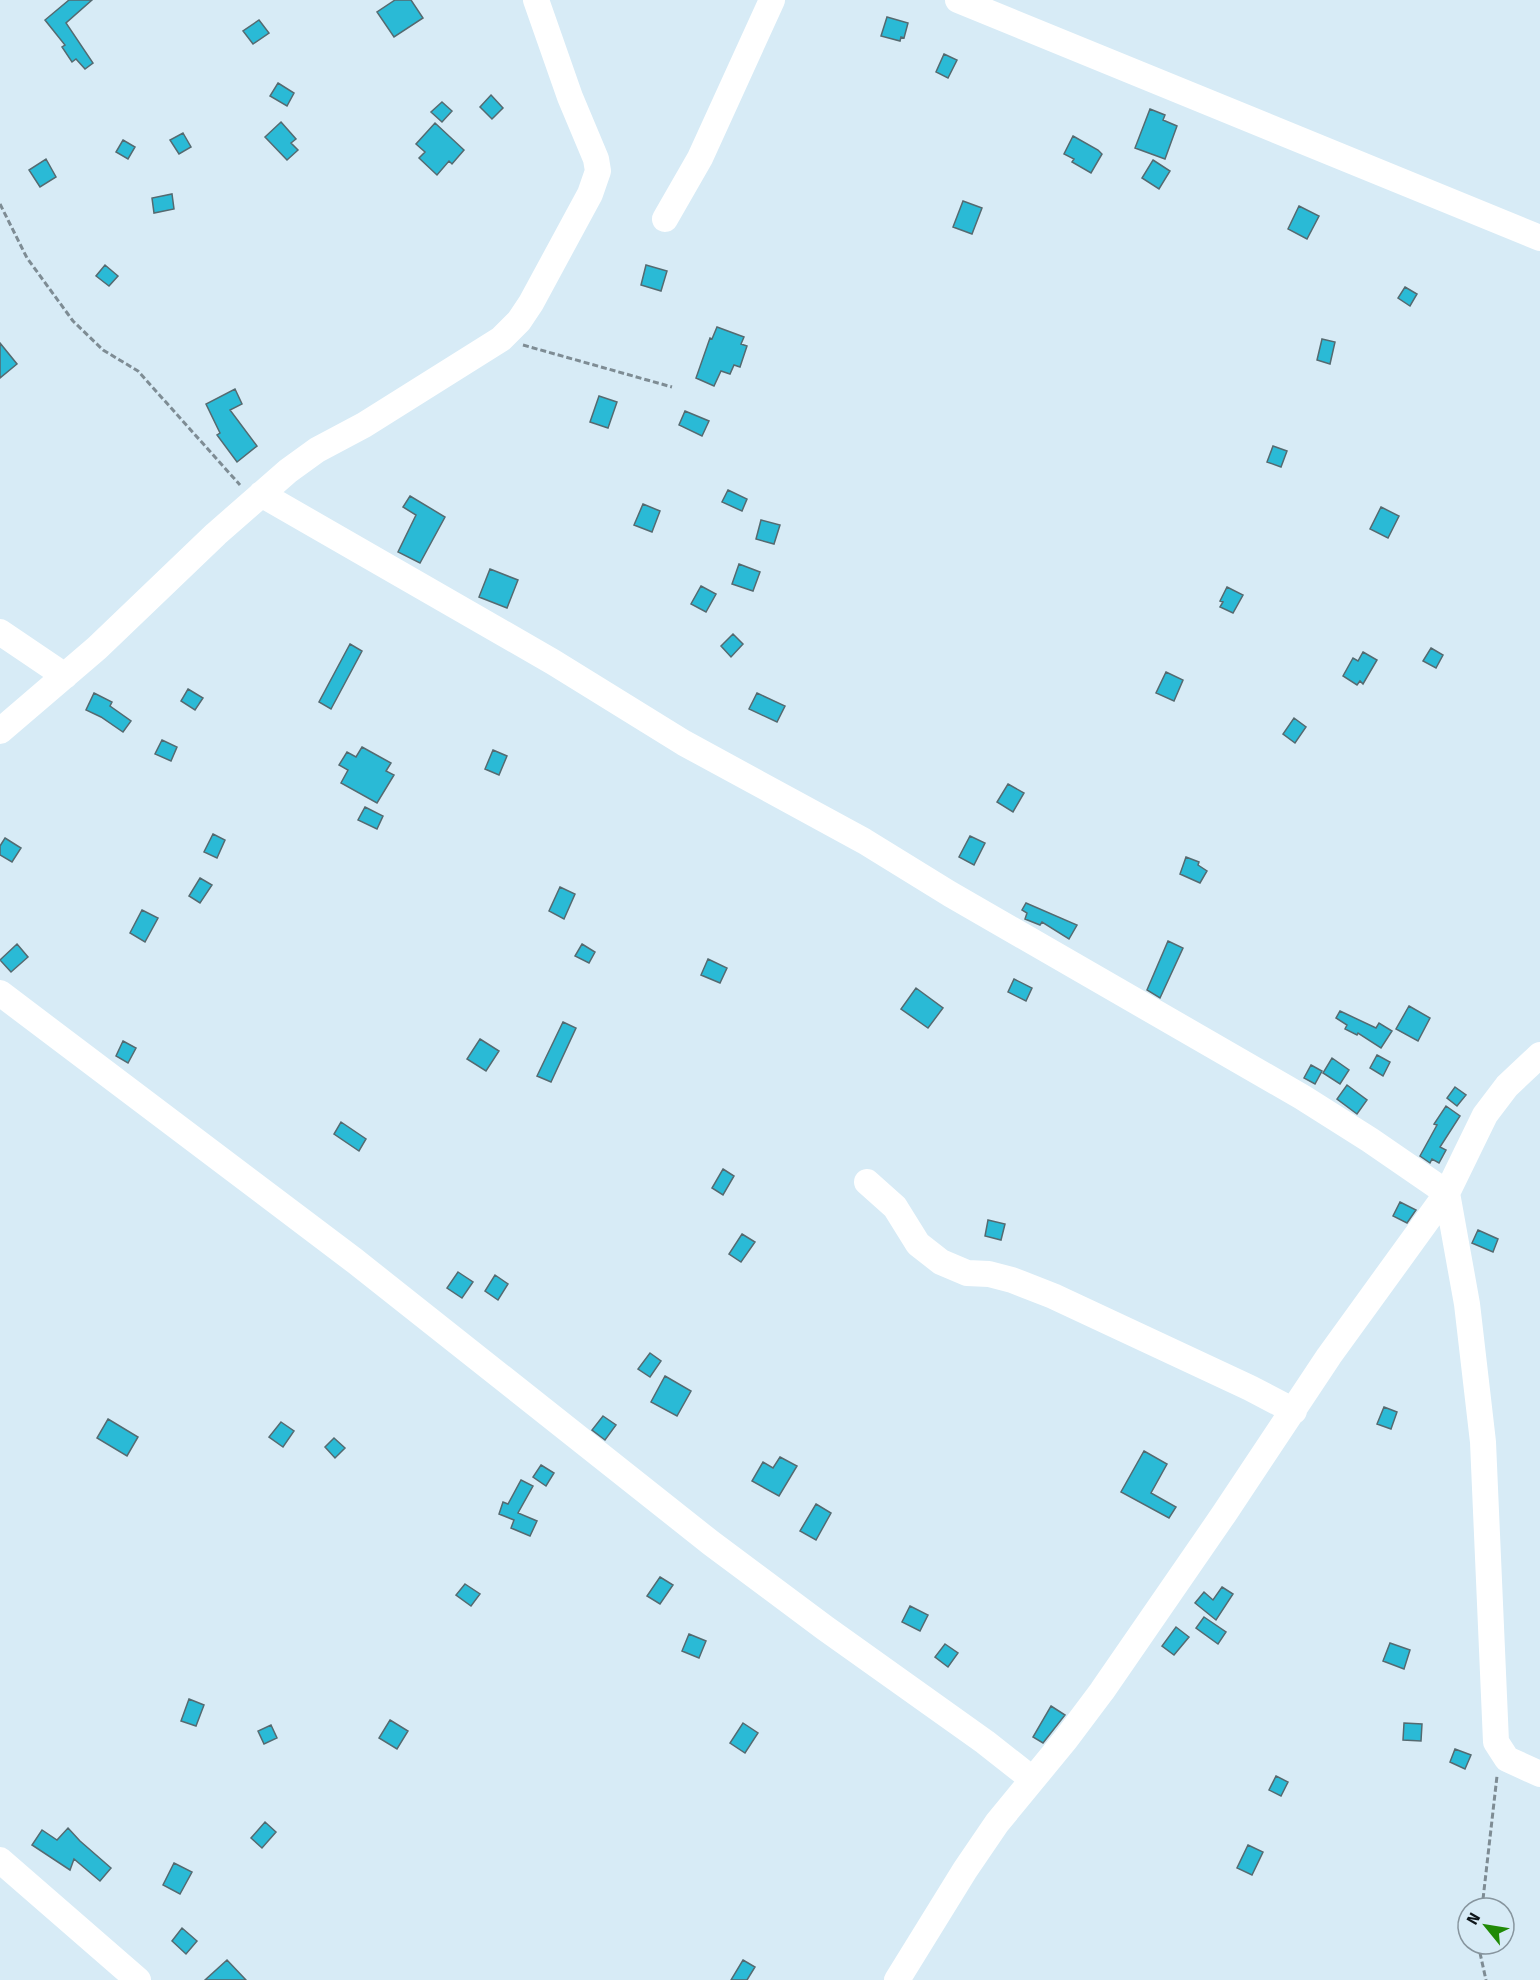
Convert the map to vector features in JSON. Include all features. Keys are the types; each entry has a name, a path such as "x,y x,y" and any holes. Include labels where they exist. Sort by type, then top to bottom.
{"street":[{"path":"0,731 128,619 261,494 317,450 364,424 501,339 524,315 597,177 596,159 570,97 536,0"},
{"path":"665,219 700,158 772,0"},
{"path":"958,0 1540,238"},
{"path":"261,494 544,657 684,743 864,841 950,894 1282,1086 1370,1140 1447,1193 1465,1294 1483,1442 1496,1742 1507,1759 1540,1774"},
{"path":"0,632 65,676"},
{"path":"0,993 356,1261 711,1542 825,1628 968,1729 1032,1779"},
{"path":"897,1980 997,1823 1102,1691 1294,1411 1329,1356 1447,1193 1485,1115 1507,1086 1540,1055"},
{"path":"867,1182 895,1206 918,1244 941,1262 967,1272 989,1274 1012,1280 1053,1296 1250,1388 1294,1411"},
{"path":"0,1860 138,1980"}],"path":[{"path":"0,204 27,258 74,321 103,350 138,371 239,484 261,494"},
{"path":"501,339 672,387"},
{"path":"1483,1896 1500,1751"},
{"path":"1481,1956 1486,1980"}],"building":[{"path":"69,0 92,0 66,23 93,63 85,69 76,59 72,62 62,47 65,45 45,20"},
{"path":"395,0 411,0 423,18 394,37 377,12"},
{"path":"887,17 908,23 904,38 901,37 900,41 881,36"},
{"path":"259,20 269,33 253,44 243,31"},
{"path":"944,54 957,60 948,78 936,72"},
{"path":"278,83 294,93 287,106 270,96"},
{"path":"491,95 503,108 492,119 480,107"},
{"path":"442,102 452,111 442,122 431,112"},
{"path":"1150,109 1165,115 1163,120 1177,126 1165,159 1135,148"},
{"path":"281,122 296,139 291,143 298,150 287,160 265,137"},
{"path":"435,123 464,150 452,164 449,161 437,175 419,158 425,152 416,144"},
{"path":"183,133 191,147 179,154 170,140"},
{"path":"1073,136 1102,154 1091,173 1072,162 1074,159 1064,154"},
{"path":"123,140 135,147 128,159 116,152"},
{"path":"46,159 56,177 40,187 29,170"},
{"path":"1153,160 1170,171 1159,189 1142,178"},
{"path":"172,194 174,209 154,213 152,198"},
{"path":"963,201 982,208 972,234 953,227"},
{"path":"1299,206 1319,216 1307,239 1288,229"},
{"path":"105,265 118,276 109,286 96,276"},
{"path":"646,265 667,271 661,291 641,285"},
{"path":"1405,287 1417,294 1410,306 1398,298"},
{"path":"717,327 744,337 741,344 747,346 740,367 734,365 730,374 721,371 714,386 696,378 710,338 712,339"},
{"path":"1322,339 1335,342 1330,364 1317,360"},
{"path":"0,343 17,364 0,378"},
{"path":"235,389 242,404 230,410 257,446 237,462 217,435 220,433 206,404"},
{"path":"599,396 617,402 608,428 590,422"},
{"path":"685,411 709,421 702,436 679,425"},
{"path":"1273,446 1287,451 1281,467 1267,462"},
{"path":"728,490 747,499 742,511 722,502"},
{"path":"410,496 445,517 420,563 398,552 416,515 403,507"},
{"path":"643,504 660,511 652,532 634,525"},
{"path":"1381,507 1399,516 1388,538 1370,529"},
{"path":"761,520 780,525 774,544 756,539"},
{"path":"739,564 760,572 753,591 732,584"},
{"path":"490,569 518,580 507,608 479,597"},
{"path":"701,586 716,594 706,612 691,604"},
{"path":"1227,587 1243,595 1233,613 1220,607 1223,602 1220,601"},
{"path":"733,634 743,644 731,657 721,646"},
{"path":"350,644 362,651 331,709 319,702"},
{"path":"1431,648 1443,655 1436,668 1423,661"},
{"path":"1363,652 1377,660 1363,684 1360,681 1357,685 1343,676 1353,658 1358,661"},
{"path":"1166,672 1183,680 1174,701 1156,693"},
{"path":"188,689 203,698 195,710 181,701"},
{"path":"94,693 112,702 110,706 131,721 123,732 86,710"},
{"path":"757,693 785,706 777,722 749,709"},
{"path":"1294,718 1306,727 1295,743 1283,734"},
{"path":"162,740 177,747 171,761 155,754"},
{"path":"362,747 391,763 386,771 394,775 377,803 341,783 348,770 339,765 347,752 356,757"},
{"path":"493,750 507,756 499,775 485,769"},
{"path":"1008,784 1024,793 1013,812 997,802"},
{"path":"365,807 383,816 377,829 358,820"},
{"path":"213,834 225,840 217,858 204,852"},
{"path":"970,836 985,843 974,865 959,857"},
{"path":"5,838 21,848 12,862 0,855 0,846"},
{"path":"1186,857 1199,862 1198,865 1207,871 1200,883 1180,874"},
{"path":"200,878 212,885 200,903 189,896"},
{"path":"560,887 575,894 564,919 549,911"},
{"path":"1026,903 1077,925 1069,939 1042,922 1040,925 1025,919 1027,913 1022,910"},
{"path":"142,910 158,918 145,942 130,933"},
{"path":"1168,941 1183,948 1160,998 1147,990"},
{"path":"17,944 28,957 11,972 0,960"},
{"path":"582,944 595,952 589,963 575,956"},
{"path":"708,959 727,968 720,983 701,975"},
{"path":"1014,979 1032,988 1026,1001 1008,992"},
{"path":"916,988 943,1008 928,1028 901,1009"},
{"path":"1409,1006 1430,1018 1418,1041 1396,1029"},
{"path":"1340,1011 1376,1028 1379,1023 1392,1031 1381,1048 1358,1033 1357,1035 1345,1029 1347,1025 1336,1018"},
{"path":"563,1022 576,1028 551,1082 537,1076"},
{"path":"480,1039 499,1051 486,1071 467,1059"},
{"path":"123,1041 136,1048 128,1063 116,1056"},
{"path":"1377,1055 1390,1062 1383,1076 1370,1068"},
{"path":"1332,1058 1349,1070 1340,1084 1323,1073"},
{"path":"1311,1065 1322,1071 1315,1084 1304,1078"},
{"path":"1347,1085 1367,1100 1357,1114 1337,1099"},
{"path":"1455,1087 1466,1095 1457,1106 1447,1098"},
{"path":"1446,1106 1460,1116 1440,1147 1446,1150 1439,1163 1432,1159 1430,1163 1420,1156 1437,1125 1434,1124"},
{"path":"341,1122 366,1139 359,1151 334,1134"},
{"path":"723,1169 734,1176 723,1195 712,1188"},
{"path":"1400,1202 1416,1210 1407,1223 1393,1216"},
{"path":"988,1220 1005,1224 1001,1240 985,1236"},
{"path":"1478,1230 1498,1239 1493,1252 1472,1243"},
{"path":"742,1234 755,1242 741,1262 729,1254"},
{"path":"458,1272 473,1282 462,1298 447,1288"},
{"path":"495,1275 508,1284 498,1300 485,1291"},
{"path":"650,1353 661,1361 650,1377 638,1369"},
{"path":"665,1376 691,1391 677,1416 651,1402"},
{"path":"1384,1407 1397,1412 1391,1429 1377,1424"},
{"path":"603,1416 616,1425 605,1440 592,1430"},
{"path":"108,1419 138,1437 127,1456 97,1438"},
{"path":"281,1422 294,1431 283,1447 269,1437"},
{"path":"334,1438 345,1448 335,1458 325,1447"},
{"path":"1144,1451 1167,1464 1151,1493 1176,1507 1169,1518 1121,1492"},
{"path":"780,1457 797,1466 779,1496 752,1481 763,1462 773,1468"},
{"path":"541,1465 554,1473 546,1486 533,1477"},
{"path":"521,1480 533,1486 518,1513 537,1521 530,1536 511,1528 514,1520 499,1514 503,1502 508,1504"},
{"path":"816,1504 831,1513 816,1540 800,1531"},
{"path":"660,1577 673,1585 660,1604 647,1596"},
{"path":"465,1584 480,1594 471,1606 456,1595"},
{"path":"1222,1587 1233,1594 1216,1620 1195,1603 1204,1592 1213,1600"},
{"path":"910,1606 928,1615 920,1631 902,1622"},
{"path":"1204,1617 1226,1632 1218,1644 1196,1628"},
{"path":"1176,1627 1189,1637 1174,1655 1162,1646"},
{"path":"689,1634 706,1641 699,1658 682,1651"},
{"path":"1390,1643 1410,1650 1404,1669 1383,1661"},
{"path":"945,1644 958,1653 948,1667 935,1657"},
{"path":"189,1699 204,1705 196,1726 181,1721"},
{"path":"1051,1706 1065,1715 1043,1743 1033,1737"},
{"path":"390,1720 408,1731 397,1749 379,1738"},
{"path":"743,1723 758,1733 745,1753 730,1743"},
{"path":"1404,1723 1422,1724 1421,1741 1403,1740"},
{"path":"271,1725 277,1738 264,1744 258,1731"},
{"path":"1455,1749 1471,1755 1465,1769 1450,1762"},
{"path":"1276,1776 1288,1782 1281,1796 1269,1790"},
{"path":"265,1822 276,1832 262,1848 251,1838"},
{"path":"68,1828 111,1868 100,1881 74,1859 70,1870 32,1845 42,1830 57,1840"},
{"path":"1248,1845 1263,1852 1252,1875 1237,1868"},
{"path":"174,1863 192,1872 180,1894 163,1885"},
{"path":"182,1928 197,1941 186,1954 172,1941"},
{"path":"227,1960 246,1980 205,1980"},
{"path":"743,1960 755,1967 747,1980 731,1980"}]}
